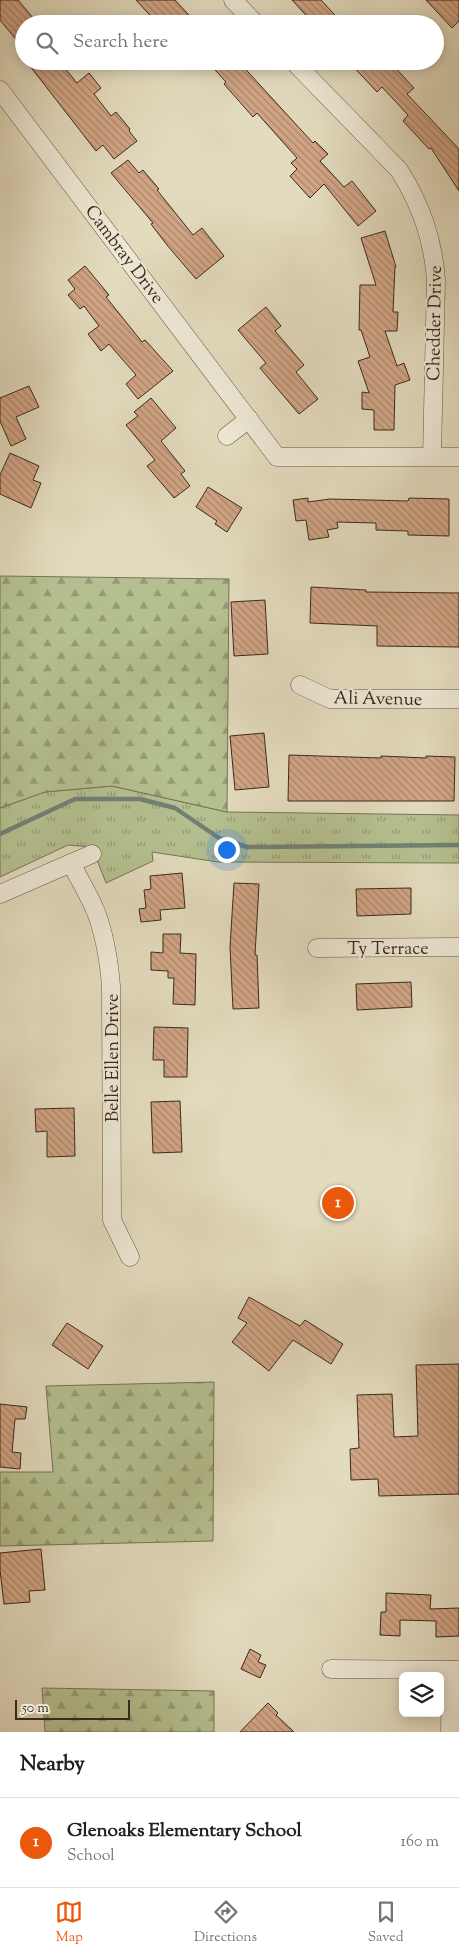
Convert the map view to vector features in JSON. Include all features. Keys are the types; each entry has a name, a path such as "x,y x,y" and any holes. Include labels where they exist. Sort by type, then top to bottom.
{"street":[{"path":"233,0 247,15"},
{"name":"Chedder Drive","path":"302,70 399,170 412,190 427,226 435,256 436,280 432,456"},
{"name":"Cambray Drive","path":"0,90 277,457 459,457"},
{"path":"227,436 250,419"},
{"name":"Ali Avenue","path":"300,685 330,699 459,699"},
{"path":"0,894 92,854"},
{"name":"Belle Ellen Drive","path":"71,863 95,912 109,960 111,986 112,1220 130,1257"},
{"name":"Ty Terrace","path":"317,948 459,947"},
{"path":"331,1669 455,1670 450,1732"}],"green space":[{"path":"0,576 229,579 227,812 112,786 45,792 0,808"},
{"path":"112,786 227,812 459,815 459,863 218,862 152,852 153,861 106,883 92,847 68,845 0,877 0,808 45,792"},
{"path":"214,1382 213,1541 0,1546 0,1472 53,1472 46,1386"},
{"path":"42,1688 214,1691 214,1732 45,1732"}],"building":[{"path":"0,0 18,0 30,15 15,15 15,38 0,20"},
{"path":"136,0 175,0 189,15 150,15"},
{"path":"292,0 321,0 335,15 306,15"},
{"path":"426,0 459,0 459,21 452,28 444,19 444,15 440,15"},
{"path":"33,70 66,70 77,83 89,73 101,88 94,94 111,116 116,112 137,141 114,159 103,145 96,151"},
{"path":"215,70 246,70 313,143 315,141 328,154 320,161 344,187 352,181 376,211 358,226 324,184 310,198 290,176 297,169 291,163 297,158 257,113 253,117 224,84 226,82"},
{"path":"356,70 397,70 414,88 407,94 459,149 459,191 431,148 429,149 403,121 408,115 382,87 377,92"},
{"path":"128,160 139,173 143,170 193,235 202,228 224,256 196,279 111,173"},
{"path":"385,231 396,267 393,312 398,312 397,331 385,331 397,366 404,363 410,380 395,385 394,430 374,430 374,410 362,409 362,392 369,393 358,361 370,357 361,330 359,330 360,285 376,285 361,238"},
{"path":"85,266 109,295 106,297 142,342 145,340 173,371 138,399 126,384 136,375 109,344 101,351 88,334 99,326 84,306 80,309 68,295 75,289 68,280"},
{"path":"266,307 281,326 275,331 304,365 296,372 318,399 299,414 260,368 266,363 238,330"},
{"path":"29,386 39,407 16,417 26,439 11,446 0,421 0,398"},
{"path":"151,398 176,428 161,441 185,471 181,474 190,486 174,498 147,466 155,460 126,425 138,416 134,412"},
{"path":"10,453 39,466 33,480 41,483 31,508 0,494 0,475"},
{"path":"208,487 242,508 227,532 215,524 217,521 196,507"},
{"path":"308,498 308,502 330,499 408,501 409,498 449,499 449,536 408,535 408,531 376,530 376,523 337,522 338,528 327,530 329,537 309,540 306,520 296,521 293,500"},
{"path":"311,587 366,590 366,592 459,593 459,647 377,646 377,626 310,623"},
{"path":"265,600 268,654 234,656 231,602"},
{"path":"264,733 269,787 235,790 230,736"},
{"path":"289,755 381,758 381,756 455,757 454,801 288,801"},
{"path":"182,873 185,908 160,910 161,920 141,922 139,909 146,908 144,890 151,889 150,876"},
{"path":"234,883 259,884 255,955 257,955 259,1008 233,1009 230,947"},
{"path":"411,888 411,914 357,916 356,889"},
{"path":"163,934 181,934 180,953 196,954 195,1005 173,1004 174,978 168,978 168,971 151,970 151,952 163,953"},
{"path":"411,982 412,1007 357,1010 356,984"},
{"path":"154,1027 188,1028 187,1077 164,1077 164,1060 153,1060"},
{"path":"180,1101 182,1152 153,1153 151,1102"},
{"path":"74,1108 75,1156 47,1157 47,1131 36,1132 35,1109"},
{"path":"249,1297 300,1326 305,1320 343,1344 331,1364 293,1340 269,1371 232,1342 247,1323 238,1318"},
{"path":"67,1323 103,1346 88,1369 52,1345"},
{"path":"459,1364 459,1494 379,1496 378,1479 351,1480 350,1449 359,1448 357,1395 392,1394 394,1437 418,1436 416,1365"},
{"path":"0,1404 27,1407 25,1419 15,1419 12,1452 21,1453 20,1469 0,1467"},
{"path":"41,1549 45,1590 29,1591 30,1602 4,1604 0,1553"},
{"path":"386,1593 431,1595 430,1609 459,1608 459,1636 436,1637 436,1621 400,1620 400,1636 380,1635 381,1612 386,1612"},
{"path":"250,1649 261,1655 258,1662 266,1665 260,1678 241,1669"},
{"path":"268,1703 278,1713 276,1715 294,1732 240,1732"}],"waterway":[{"path":"0,834 75,799 140,799 175,808 219,838 247,847 459,845"}],"place":[{"name":"Glenoaks Elementary School","path":"338,1203"}]}
